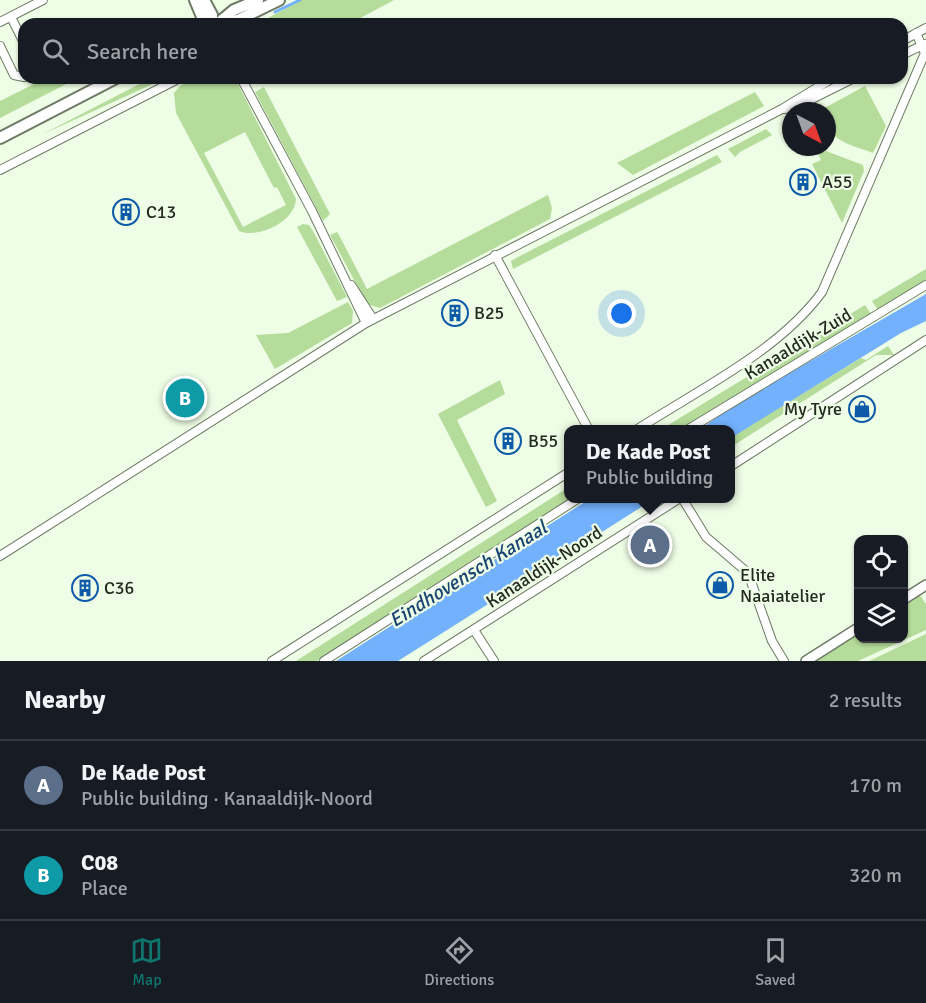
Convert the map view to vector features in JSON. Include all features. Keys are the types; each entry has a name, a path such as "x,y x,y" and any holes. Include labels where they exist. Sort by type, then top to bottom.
{"main road":[{"path":"195,0 204,18"},
{"path":"204,0 212,18"},
{"path":"222,18 258,0"},
{"path":"242,18 279,0"},
{"path":"0,138 104,84"}],"street":[{"path":"0,22 43,0"},
{"path":"11,17 18,31"},
{"path":"908,38 926,28"},
{"path":"642,425 785,333 808,312 830,278 925,53 925,45 916,33"},
{"path":"908,52 925,45"},
{"path":"0,46 15,75 18,76"},
{"path":"0,170 168,84"},
{"path":"244,84 370,321"},
{"path":"792,102 822,84"},
{"path":"806,102 842,84"},
{"path":"0,556 370,321 782,109"},
{"path":"495,255 587,425"},
{"name":"Kanaaldijk-Zuid","path":"694,425 926,285"},
{"path":"735,463 926,340"},
{"path":"272,661 564,475"},
{"path":"324,661 571,503"},
{"name":"Kanaaldijk-Noord","path":"424,661 673,503"},
{"name":"Kanaaldijk-Noord","path":"684,503 706,537 747,573 772,641 784,661"},
{"path":"908,596 926,585"},
{"path":"474,630 494,661"},
{"path":"806,661 854,631"}],"green space":[{"path":"301,0 394,0 360,18 268,18"},
{"path":"34,84 66,84 0,118 0,101"},
{"path":"139,84 153,84 41,135"},
{"path":"184,84 238,84 296,199 294,207 283,221 274,227 256,233 239,231 176,113 174,93","holes":["245,132 274,188 277,187 286,205 243,227 204,153"]},
{"path":"865,86 886,126 873,153 847,144 836,137 836,102"},
{"path":"264,87 330,214 323,221 255,92"},
{"path":"755,92 764,106 633,175 617,163"},
{"path":"766,129 772,135 735,157 728,149"},
{"path":"717,155 722,162 513,269 511,261 518,257"},
{"path":"836,155 863,165 864,171 842,223 812,164 821,160 819,156"},
{"path":"548,195 552,208 550,219 380,308 367,304 330,235 337,232 367,289"},
{"path":"303,224 309,225 313,231 347,297 337,301 297,227"},
{"path":"926,269 926,281 878,310 872,301"},
{"path":"348,302 353,311 352,323 275,369 256,335 288,333"},
{"path":"865,305 871,314 687,425 668,425"},
{"path":"888,346 894,355 876,355 735,444 735,435 744,429 861,358 866,360"},
{"path":"500,380 505,394 457,420 497,501 486,507 438,414"},
{"path":"564,490 566,503 317,661 296,661"},
{"path":"920,595 926,604 926,630 908,638 908,603"},
{"path":"926,634 926,661 869,661 908,643"},
{"path":"854,637 854,643 897,643 858,661 816,661"}],"water":[{"path":"926,294 926,321 901,333 735,436 735,425 706,425 736,404"},
{"path":"583,503 648,503 398,661 336,661"}],"waterway":[{"path":"275,12 300,0"}],"place":[{"name":"A55","path":"803,182"},
{"name":"C13","path":"126,212"},
{"name":"B25","path":"455,313"},
{"name":"C08","path":"185,398"},
{"name":"My Tyre","path":"862,409"},
{"name":"B55","path":"508,441"},
{"name":"De Kade Post","path":"650,545"},
{"name":"Elite Naaiatelier","path":"720,585"},
{"name":"C36","path":"85,588"}],"water label":[{"name":"Eindhovensch Kanaal","path":"468,574"}]}
